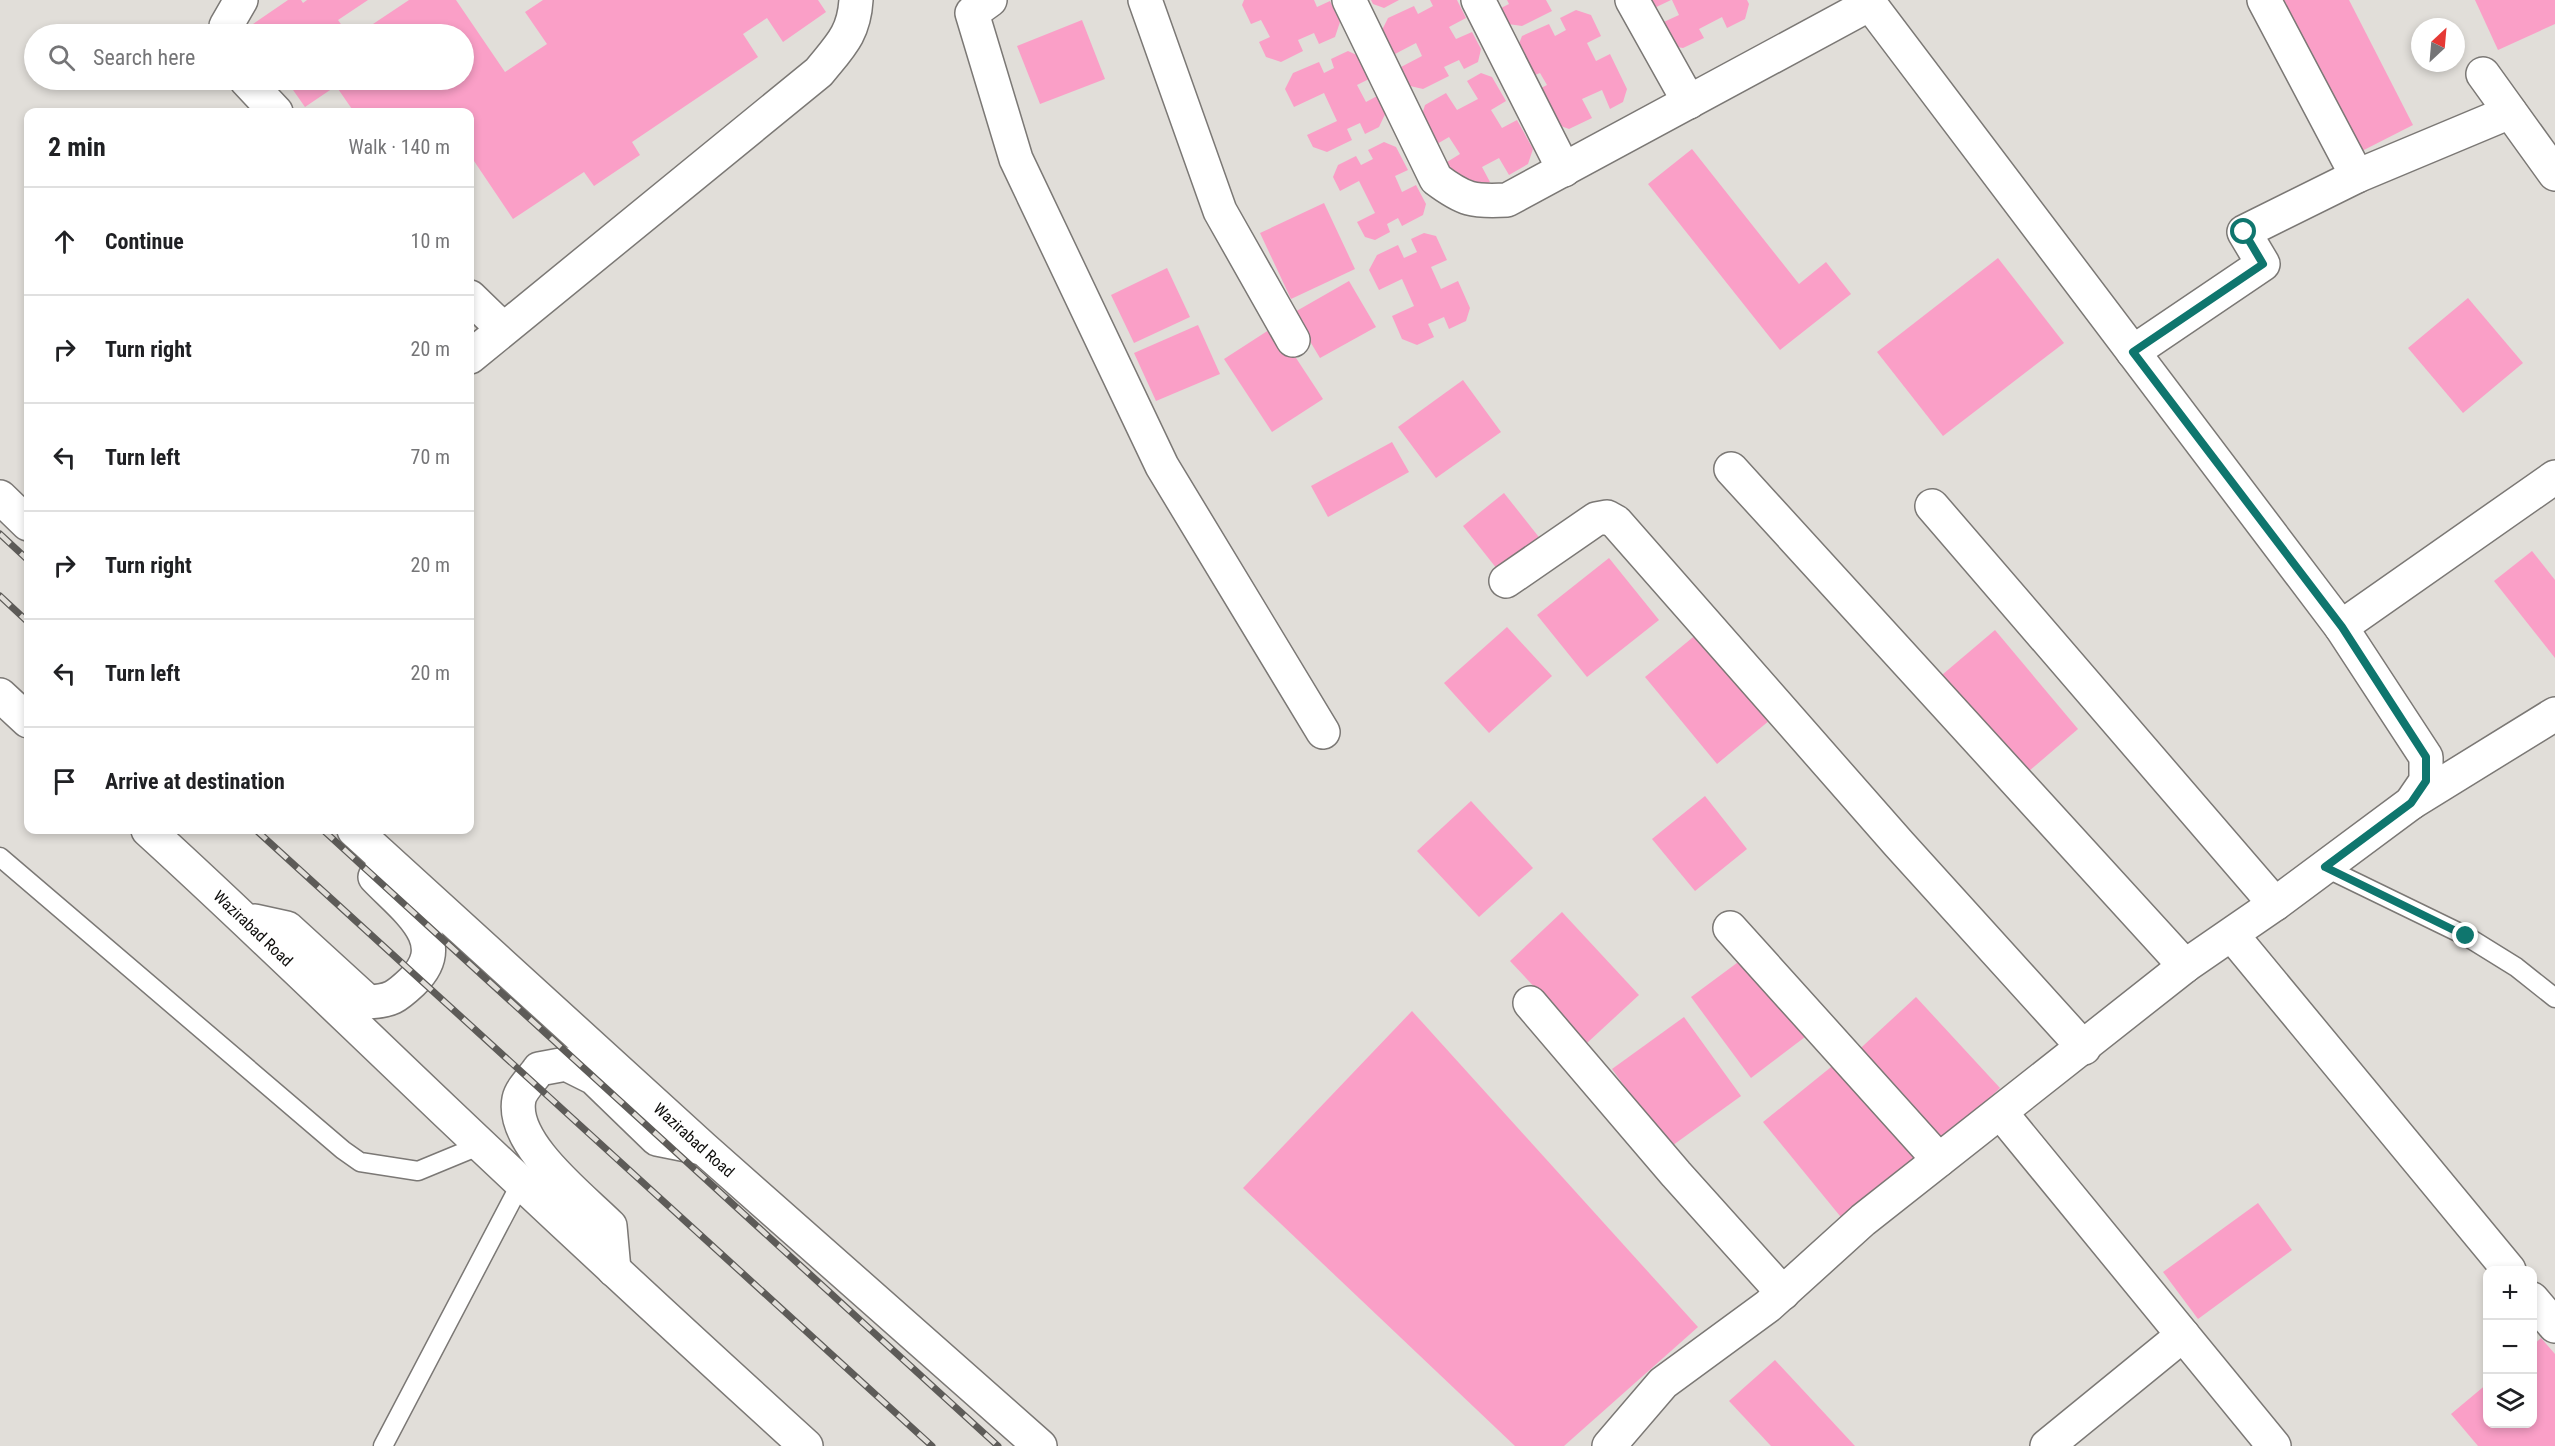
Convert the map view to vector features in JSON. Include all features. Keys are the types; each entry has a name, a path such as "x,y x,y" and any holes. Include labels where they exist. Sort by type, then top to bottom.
{"main road":[{"path":"227,24 241,0"},
{"path":"474,354 819,72 842,45 854,21 856,0"},
{"path":"990,0 972,13 1016,159 1162,466 1323,732"},
{"path":"1145,0 1220,211 1293,340"},
{"path":"1348,0 1436,179 1458,196 1482,202 1507,200 1868,2 2342,627 2426,757 2426,781 2411,803"},
{"path":"1478,0 1564,170"},
{"path":"1632,0 1689,102"},
{"path":"2264,0 2357,176"},
{"path":"2483,74 2555,174"},
{"path":"255,90 272,108"},
{"path":"2133,352 2263,264 2244,232 2357,176 2510,112"},
{"path":"474,301 504,329"},
{"path":"1731,470 2186,966"},
{"path":"2342,627 2555,477"},
{"path":"0,497 24,520"},
{"path":"1932,506 2275,903"},
{"path":"1506,581 1596,519 1607,518 1616,522 1892,836 2084,1048"},
{"path":"0,695 24,717"},
{"path":"1609,1446 1664,1383 1783,1293 1863,1220 2186,966 2232,935 2411,803 2555,714"},
{"name":"Wazirabad Road","path":"152,834 246,919 309,983 521,1183 806,1446"},
{"path":"246,919 287,928 368,1002 387,1001 403,990 419,975 427,959 430,943 423,928 356,857 353,834"},
{"name":"Wazirabad Road","path":"357,834 703,1148 1040,1446"},
{"path":"1730,928 1939,1160"},
{"path":"2232,935 2506,1266"},
{"path":"1530,1003 1676,1174 1783,1293"},
{"path":"614,1270 610,1226 537,1154 521,1128 519,1098 539,1069 566,1064 594,1078 657,1139 703,1148"},
{"path":"2001,1113 2274,1446"},
{"path":"2537,1305 2555,1326"},
{"path":"2047,1446 2183,1335"}],"lane":[{"path":"0,856 343,1150 360,1162 418,1171 481,1145"},
{"path":"2325,867 2466,936 2516,967 2555,998"},
{"path":"383,1446 521,1183"}],"building":[{"path":"288,0 301,0 303,3 307,0 368,0 338,20 341,24 253,24"},
{"path":"409,0 456,0 472,24 373,24"},
{"path":"543,0 818,0 826,12 783,42 767,18 743,34 758,57 632,142 640,155 594,186 584,172 513,219 474,161 474,108 351,108 339,90 474,90 474,26 505,72 547,44 525,12"},
{"path":"1244,0 1314,0 1317,7 1330,1 1340,22 1335,37 1319,44 1314,33 1298,40 1303,51 1281,62 1266,57 1259,42 1270,37 1261,20 1251,24 1242,5"},
{"path":"1371,0 1399,0 1384,8 1373,4"},
{"path":"1430,0 1457,0 1466,18 1449,27 1456,39 1472,32 1481,49 1478,62 1464,69 1459,60 1444,67 1449,76 1423,89 1410,86 1401,67 1422,56 1416,43 1395,54 1382,30 1388,18 1414,6 1418,14 1433,6"},
{"path":"1507,0 1546,0 1552,11 1522,26 1508,24 1501,8 1509,4"},
{"path":"1643,0 1671,0 1648,11"},
{"path":"1672,0 1747,0 1749,4 1745,19 1727,28 1722,17 1699,29 1704,38 1683,48 1664,45 1655,26 1679,15"},
{"path":"2279,0 2349,0 2413,125 2358,153"},
{"path":"2475,0 2555,0 2555,24 2498,50"},
{"path":"1576,10 1591,15 1601,36 1587,43 1596,61 1610,54 1627,89 1623,102 1610,109 1602,90 1582,99 1592,118 1569,129 1553,123 1537,90 1547,85 1540,73 1530,77 1517,49 1522,36 1549,24 1555,36 1566,30 1560,18"},
{"path":"1082,20 1105,79 1040,104 1017,46"},
{"path":"1348,51 1361,57 1371,78 1357,85 1366,102 1379,95 1387,110 1379,127 1365,134 1360,123 1347,129 1352,140 1327,152 1313,147 1307,135 1337,121 1324,93 1294,107 1285,89 1293,73 1319,62 1324,73 1334,68 1331,59"},
{"path":"1481,73 1492,77 1506,101 1491,110 1502,128 1517,120 1533,149 1528,164 1509,175 1499,158 1482,167 1490,182 1473,191 1461,188 1447,162 1460,154 1449,137 1437,144 1421,118 1425,105 1446,93 1457,110 1478,99 1467,81"},
{"path":"293,90 330,90 305,107"},
{"path":"1384,142 1396,147 1408,170 1395,176 1402,192 1416,185 1426,204 1423,215 1402,226 1398,218 1387,224 1390,232 1375,240 1365,237 1357,222 1375,213 1359,181 1340,191 1333,177 1338,165 1356,156 1361,165 1373,159 1368,150"},
{"path":"1692,149 1799,284 1826,262 1851,294 1780,350 1648,184"},
{"path":"1324,203 1355,269 1291,299 1260,233"},
{"path":"1424,233 1436,236 1447,260 1431,267 1441,289 1458,281 1470,308 1466,321 1449,329 1444,317 1428,324 1434,337 1417,345 1402,339 1392,316 1414,306 1402,279 1379,290 1369,270 1377,255 1398,245 1404,258 1417,252 1411,239"},
{"path":"1998,258 2064,343 1943,436 1877,352"},
{"path":"1167,268 1190,317 1134,343 1111,295"},
{"path":"1349,281 1376,327 1320,358 1293,313"},
{"path":"2468,298 2523,363 2463,413 2408,348"},
{"path":"1198,325 1220,374 1156,401 1134,353"},
{"path":"1275,326 1323,399 1272,432 1224,359"},
{"path":"1463,380 1501,432 1436,478 1398,427"},
{"path":"1392,442 1409,472 1328,517 1311,486"},
{"path":"1504,493 1542,541 1501,574 1463,526"},
{"path":"2532,551 2555,580 2555,658 2494,581"},
{"path":"1609,558 1659,620 1587,677 1537,615"},
{"path":"1507,627 1552,676 1489,733 1444,683"},
{"path":"1995,630 2078,729 2021,778 1936,680"},
{"path":"1698,633 1770,720 1717,764 1645,677"},
{"path":"1705,796 1747,849 1695,891 1652,839"},
{"path":"1471,801 1533,868 1479,917 1417,851"},
{"path":"1562,912 1639,995 1587,1043 1510,961"},
{"path":"1745,957 1805,1037 1751,1078 1691,997"},
{"path":"1916,997 2000,1088 1936,1148 1851,1057"},
{"path":"1412,1011 1698,1327 1564,1446 1515,1446 1243,1188"},
{"path":"1684,1017 1741,1096 1669,1148 1612,1069"},
{"path":"1836,1063 1922,1167 1849,1227 1763,1122"},
{"path":"2258,1203 2292,1250 2198,1319 2163,1272"},
{"path":"2541,1338 2555,1354 2555,1446 2478,1446 2451,1414 2483,1387 2483,1428 2537,1428 2537,1342"},
{"path":"1775,1360 1855,1446 1771,1446 1729,1401"}],"railway":[{"path":"0,534 24,556"},
{"path":"0,596 24,618"},
{"path":"260,834 932,1446"},
{"path":"327,834 998,1446"}],"route":[{"path":"2244,232 2263,264 2133,352 2342,627 2426,757 2426,781 2411,803 2325,867 2466,936"}]}
